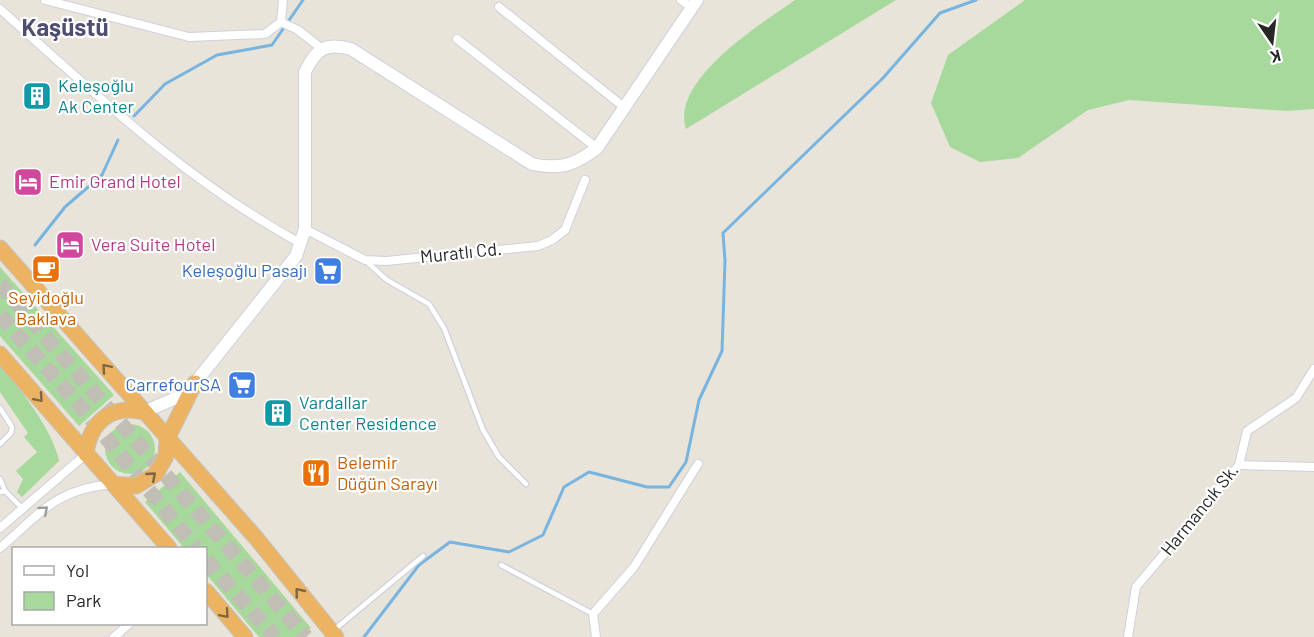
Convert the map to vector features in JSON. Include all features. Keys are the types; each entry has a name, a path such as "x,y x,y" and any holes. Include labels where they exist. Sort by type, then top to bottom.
{"highway":[{"path":"0,248 256,539 334,634"},
{"path":"0,354 167,547"},
{"path":"113,484 136,486 156,474 166,456 167,439 195,382"},
{"path":"86,454 95,425 105,415 117,410 131,409 144,412"},
{"path":"207,592 245,637"}],"street":[{"path":"45,0 189,37 265,34 281,22 283,0"},
{"path":"144,412 178,397 195,382 296,256 306,229 305,72 312,58 322,49 336,45 351,49 532,164 565,167 581,160 597,148 626,108 690,2"},
{"path":"499,7 626,108"},
{"path":"0,9 140,134 264,224 300,243"},
{"path":"281,22 298,30 322,49"},
{"path":"457,39 597,148"},
{"name":"Muratlı Cd.","path":"306,229 365,260 386,261 538,246 565,231 585,180"},
{"name":"Harmancık Sk.","path":"1128,637 1136,587 1239,465 1247,431 1296,398 1314,369"},
{"path":"0,528 86,454"},
{"path":"596,637 593,614 634,567 685,489 698,464"},
{"path":"1239,465 1314,467"},
{"path":"0,548 59,497 78,489 113,484"},
{"path":"114,637 128,625"}],"lane":[{"path":"365,260 387,280 429,304 444,328 483,430 499,457 526,484"},
{"path":"0,444 11,434 12,427 1,410"},
{"path":"0,479 2,491 22,508"},
{"path":"334,634 423,556"},
{"path":"501,565 593,614"}],"green space":[{"path":"795,0 896,0 686,129 685,110 692,92 704,73 741,38"},
{"path":"1025,0 1314,0 1314,109 1287,111 1129,100 1088,110 1018,158 980,162 950,147 931,103 948,55"},
{"path":"0,267 114,395 79,426 0,336"},
{"path":"0,365 43,424 56,449 59,461 22,497 17,492 23,479 16,471 37,452 24,437 28,433 0,392"},
{"path":"125,424 135,424 148,431 155,444 155,454 148,467 135,474 125,474 116,470 109,463 105,454 105,444 109,435 116,428"},
{"path":"180,472 311,628 300,637 259,637 207,575 207,547 183,547 145,502"}],"waterway":[{"path":"134,116 165,84 217,55 272,45 303,0"},
{"path":"364,637 419,565 450,542 509,552 543,535 564,487 589,472 647,487 669,487 686,462 699,400 722,351 725,261 723,233 883,78 940,13 976,0"},
{"path":"35,245 65,207 102,175 118,140"}],"tunnel":[{"path":"0,284 306,637"},
{"path":"0,315 82,408 195,547"},
{"path":"207,561 275,637"}],"place":[{"name":"Keleşoğlu Ak Center","path":"37,96"},
{"name":"Emir Grand Hotel","path":"28,182"},
{"name":"Vera Suite Hotel","path":"70,245"},
{"name":"Seyidoğlu Baklava","path":"46,269"},
{"name":"Keleşoğlu Pasajı","path":"328,271"},
{"name":"CarrefourSA","path":"242,385"},
{"name":"Vardallar Center Residence","path":"278,413"},
{"name":"Belemir Düğün Sarayı","path":"316,473"}],"district":[{"name":"Kaşüstü","path":"65,28"}]}
